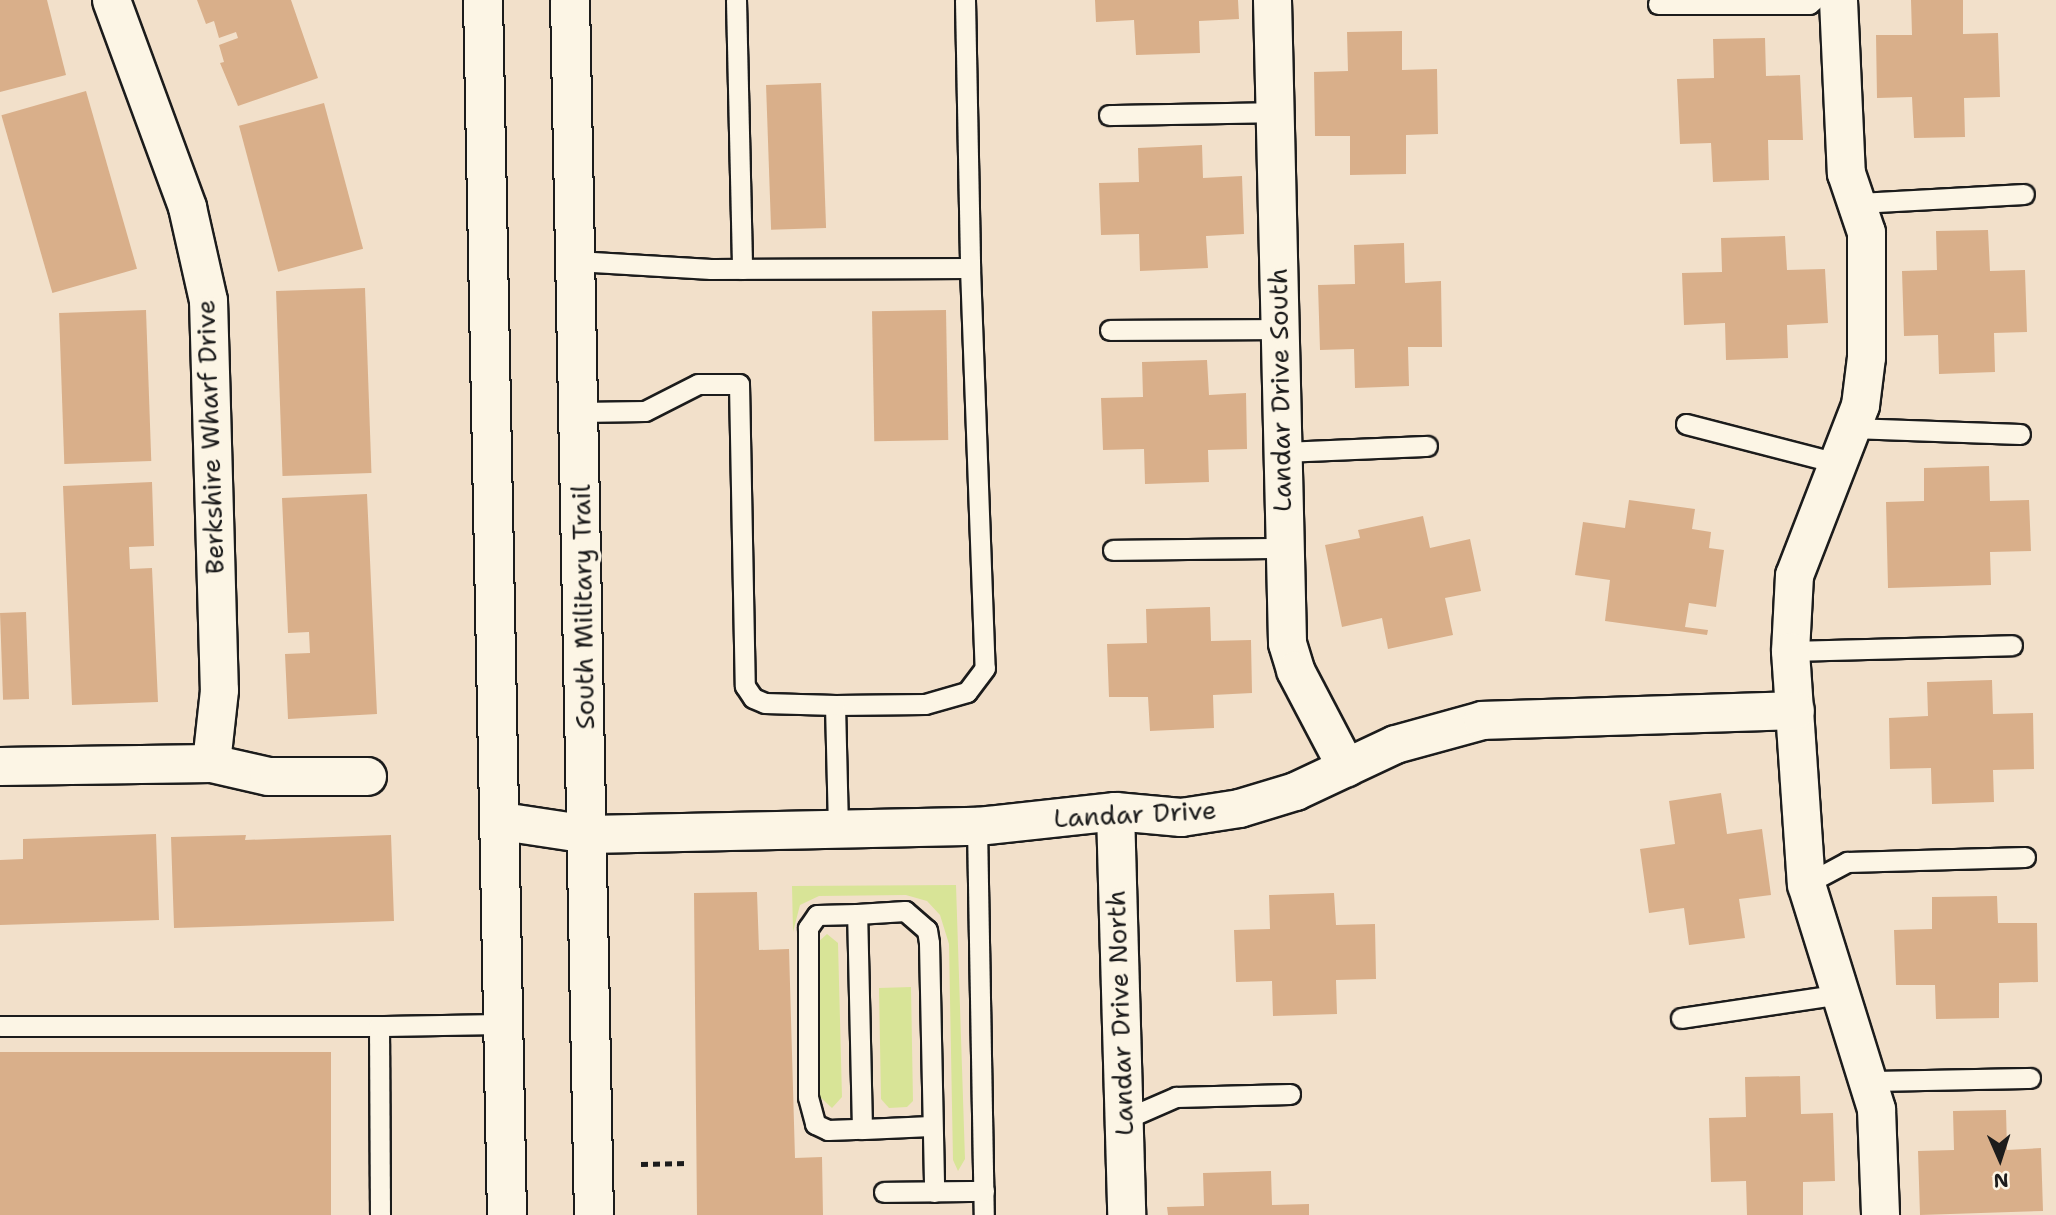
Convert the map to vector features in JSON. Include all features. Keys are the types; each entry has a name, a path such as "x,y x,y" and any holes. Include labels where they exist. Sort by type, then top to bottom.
{"main road":[{"path":"483,0 502,821 507,1215"},
{"name":"South Military Trail","path":"570,0 594,1215"}],"street":[{"name":"Berkshire Wharf Drive","path":"111,0 187,206 208,300 219,690 211,763"},
{"name":"Landar Drive South","path":"1272,0 1287,643 1295,670 1346,767"},
{"path":"1839,0 1842,139 1846,173 1859,203 1866,232 1867,357 1860,405 1794,575 1790,651 1806,884 1870,1081 1876,1109 1880,1215"},
{"name":"Landar Drive","path":"502,821 588,834 977,826 1115,811 1181,817 1239,808 1295,791 1395,744 1482,720 1794,710"},
{"path":"0,766 211,763 268,776 367,776"},
{"name":"Landar Drive North","path":"1115,811 1126,1215"}],"lane":[{"path":"736,0 742,270"},
{"path":"579,412 645,411 698,384 739,384 745,686 753,698 765,703 925,704 967,692 985,668 965,0"},
{"path":"1272,0 1292,0"},
{"path":"1658,4 1809,4 1814,0"},
{"path":"1109,115 1274,112"},
{"path":"1859,203 2024,194"},
{"path":"576,261 742,270 971,268"},
{"path":"1110,330 1279,329"},
{"path":"1686,424 1837,463"},
{"path":"1852,428 2020,435"},
{"path":"1281,452 1427,446"},
{"path":"1113,550 1283,548"},
{"path":"1790,651 2012,645"},
{"path":"835,705 838,829"},
{"path":"977,826 984,1215"},
{"path":"1806,884 1847,862 2025,857"},
{"path":"932,1126 828,1130 815,1124 809,1112 808,1084 808,928 817,915 905,911 914,914 927,930 934,1192"},
{"path":"857,914 862,1129"},
{"path":"1681,1017 1841,993"},
{"path":"0,1026 505,1024"},
{"path":"379,1026 380,1215"},
{"path":"1870,1081 2030,1079"},
{"path":"1123,1120 1176,1097 1290,1094"},
{"path":"884,1192 984,1191"}],"path":[{"path":"641,1164 688,1163"}],"green space":[{"path":"956,885 965,1159 958,1171 953,1160 949,944 940,915 927,901 906,895 819,896 800,905 793,932 792,886"},
{"path":"827,934 838,943 842,1097 832,1108 820,1097 816,944"},
{"path":"911,987 913,1101 907,1107 889,1108 881,1099 879,988"}],"building":[{"path":"0,0 47,0 66,75 0,92"},
{"path":"197,0 291,0 318,78 238,106 220,63 224,62 219,45 238,38 236,32 219,38 214,21 206,24"},
{"path":"1095,0 1238,0 1239,19 1199,21 1200,53 1136,55 1134,20 1096,22"},
{"path":"1911,0 1963,0 1963,34 1998,33 2000,97 1964,98 1965,137 1914,138 1912,97 1877,98 1876,35 1912,35"},
{"path":"1402,31 1402,70 1437,69 1438,134 1406,135 1406,174 1350,175 1350,136 1315,136 1314,72 1348,71 1347,32"},
{"path":"1765,38 1766,76 1800,75 1803,140 1768,140 1769,180 1713,182 1711,143 1680,144 1677,79 1714,78 1713,39"},
{"path":"821,83 826,228 771,230 766,85"},
{"path":"86,91 137,269 52,293 1,115"},
{"path":"324,103 363,249 278,272 239,126"},
{"path":"1202,145 1203,178 1242,176 1244,234 1206,236 1208,268 1140,271 1139,234 1101,235 1099,183 1139,182 1138,148"},
{"path":"1988,230 1990,271 2025,270 2027,332 1994,333 1995,372 1939,374 1938,335 1904,336 1902,271 1937,270 1936,231"},
{"path":"1785,236 1787,270 1825,269 1828,323 1787,325 1788,358 1726,360 1725,323 1684,325 1682,273 1722,272 1721,238"},
{"path":"1404,243 1405,283 1441,281 1442,347 1408,347 1409,386 1355,388 1354,349 1320,350 1318,285 1355,284 1354,245"},
{"path":"365,288 371,473 283,476 276,291"},
{"path":"146,310 151,461 64,464 59,313"},
{"path":"946,310 948,440 874,441 872,311"},
{"path":"1207,360 1209,395 1246,393 1247,449 1208,450 1209,482 1145,484 1144,449 1103,450 1101,398 1143,397 1142,362"},
{"path":"1989,466 1990,501 2029,500 2031,551 1990,552 1991,585 1888,588 1886,502 1924,501 1924,468"},
{"path":"152,482 154,546 129,547 130,569 152,568 158,702 72,705 63,486"},
{"path":"367,494 377,714 288,719 285,654 310,653 309,632 288,633 282,498"},
{"path":"1629,500 1695,509 1692,529 1711,532 1709,548 1724,550 1716,607 1689,603 1685,627 1708,630 1707,635 1605,621 1610,580 1575,575 1583,522 1625,528"},
{"path":"1423,516 1430,548 1470,539 1481,591 1445,598 1453,635 1388,649 1382,618 1342,627 1325,545 1360,538 1358,530"},
{"path":"1210,607 1211,641 1251,640 1252,693 1213,695 1214,728 1150,731 1148,697 1109,697 1107,644 1147,643 1146,609"},
{"path":"26,612 29,699 3,700 0,613"},
{"path":"1992,680 1993,714 2033,713 2034,769 1993,770 1994,802 1932,804 1931,768 1890,769 1889,718 1928,716 1927,682"},
{"path":"1721,793 1727,834 1762,829 1771,895 1739,899 1745,938 1689,945 1684,908 1649,913 1640,849 1675,844 1669,801"},
{"path":"156,834 159,920 0,925 0,860 23,859 23,839"},
{"path":"246,835 245,840 391,835 394,921 174,928 171,837"},
{"path":"757,892 759,950 789,949 795,1158 822,1157 823,1215 697,1215 694,893"},
{"path":"1334,893 1336,925 1375,924 1376,979 1336,980 1337,1014 1273,1016 1272,981 1236,982 1234,930 1270,929 1269,895"},
{"path":"1997,896 1998,923 2037,923 2038,982 1999,983 1999,1018 1936,1019 1935,985 1896,985 1894,930 1932,929 1932,897"},
{"path":"0,1052 331,1052 331,1215 0,1215"},
{"path":"1800,1076 1801,1114 1833,1113 1835,1181 1803,1182 1803,1215 1747,1215 1746,1181 1711,1182 1709,1118 1746,1117 1745,1077"},
{"path":"2006,1110 2007,1150 2041,1148 2043,1211 1920,1215 1918,1151 1954,1150 1953,1111"},
{"path":"1271,1171 1272,1205 1309,1204 1309,1215 1168,1215 1167,1207 1204,1206 1203,1173"}]}
